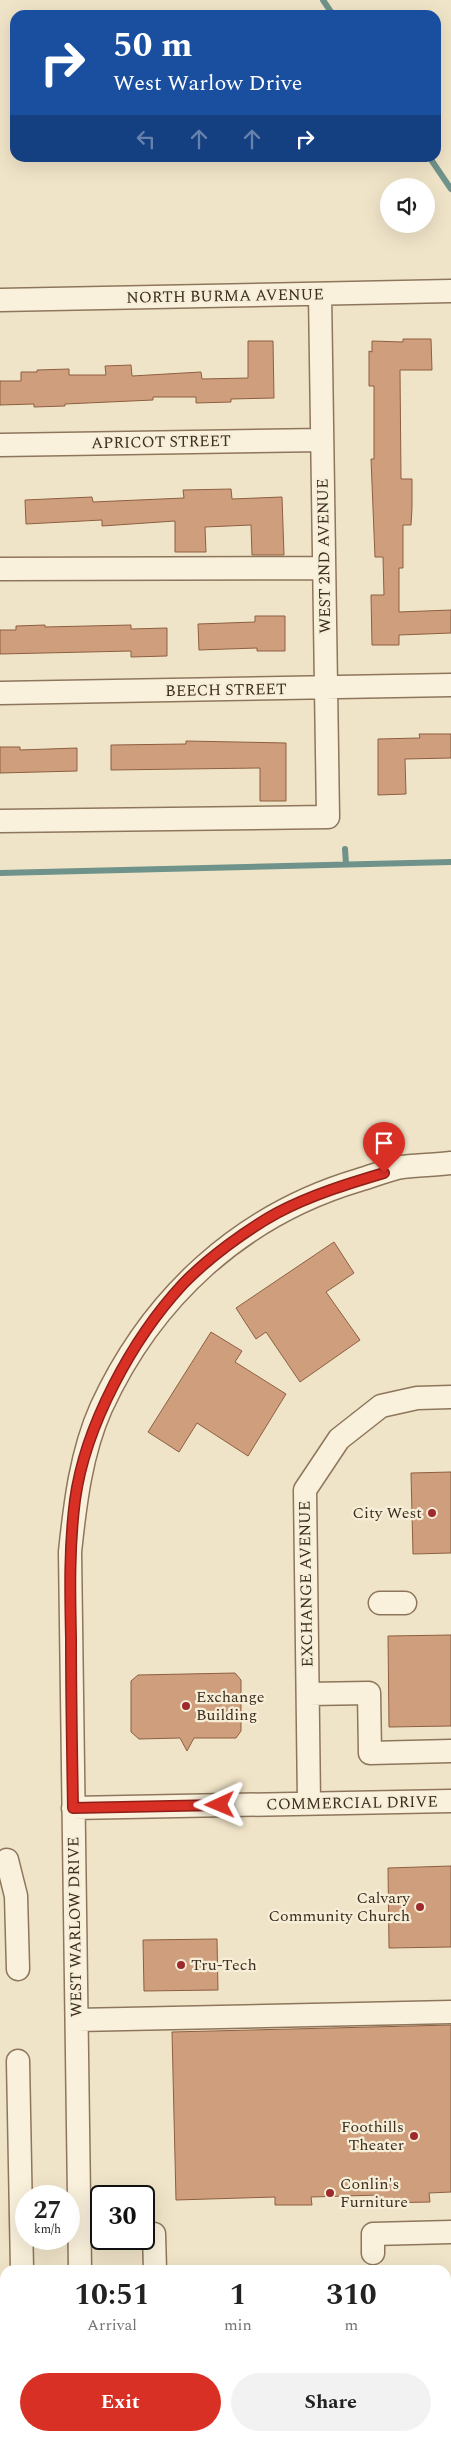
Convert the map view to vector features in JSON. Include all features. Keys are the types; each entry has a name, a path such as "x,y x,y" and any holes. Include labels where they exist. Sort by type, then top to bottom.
{"street":[{"name":"NORTH BURMA AVENUE","path":"0,300 451,291"},
{"name":"WEST 2ND AVENUE","path":"0,821 328,817 320,294"},
{"name":"APRICOT STREET","path":"0,445 322,440"},
{"path":"0,569 324,568"},
{"name":"BEECH STREET","path":"0,693 326,689 451,685"},
{"name":"WEST WARLOW DRIVE","path":"81,2265 90,2234 77,2020 70,1552 75,1498 101,1409 126,1363 152,1322 183,1284 228,1246 276,1214 331,1188 401,1167 451,1164"},
{"name":"EXCHANGE AVENUE","path":"309,1803 305,1490 340,1439 381,1406 417,1398 451,1397"},
{"path":"380,1603 405,1603"},
{"path":"308,1694 369,1693 370,1753 451,1751"},
{"name":"COMMERCIAL DRIVE","path":"73,1808 451,1801"},
{"path":"7,1860 16,1896 18,1969"},
{"path":"77,2020 451,2012"},
{"path":"18,2061 22,2265"},
{"path":"374,2253 373,2234 451,2232"},
{"path":"154,2250 155,2265"}],"building":[{"path":"403,339 431,339 432,370 400,370 401,479 412,479 412,508 411,525 403,525 403,568 399,568 399,612 451,610 451,633 399,635 399,645 372,645 371,595 384,595 383,557 375,557 371,459 374,459 374,386 369,386 369,351 372,352 372,341 403,342"},
{"path":"248,341 273,341 274,398 231,399 231,402 196,403 196,397 153,397 153,400 65,404 65,406 34,407 34,404 0,405 0,381 21,381 21,372 37,372 37,370 69,369 69,375 106,375 105,366 131,365 132,376 201,372 202,379 248,378"},
{"path":"231,489 232,499 282,497 284,555 252,555 251,525 205,527 206,552 175,552 175,521 102,526 102,520 26,524 25,500 92,497 93,502 184,498 183,490"},
{"path":"255,616 285,616 285,651 257,651 257,648 199,650 198,624 255,622"},
{"path":"45,625 45,627 131,625 131,629 167,628 167,656 131,657 131,651 0,654 0,630 16,630 16,626"},
{"path":"419,734 451,734 451,758 405,759 406,794 378,795 378,739 420,738"},
{"path":"186,741 286,743 286,801 260,801 260,768 111,770 111,745 186,744"},
{"path":"0,747 20,747 20,750 77,748 77,771 0,773"},
{"path":"334,1242 354,1273 326,1292 360,1340 300,1382 266,1332 256,1339 236,1308"},
{"path":"211,1332 242,1351 235,1362 286,1394 248,1456 197,1423 179,1452 148,1432"},
{"name":"City West","path":"451,1472 451,1553 413,1554 411,1473"},
{"path":"451,1635 451,1726 389,1727 388,1636"},
{"name":"Exchange Building","path":"235,1673 241,1680 241,1731 236,1738 194,1738 187,1751 180,1738 139,1739 131,1732 131,1681 138,1675"},
{"name":"Calvary Community Church","path":"451,1866 451,1947 389,1948 388,1868"},
{"name":"Tru-Tech","path":"217,1939 218,1990 144,1991 143,1940"},
{"path":"451,2025 451,2192 429,2193 430,2202 379,2203 379,2195 311,2197 312,2205 275,2205 275,2197 176,2200 172,2032"}],"waterway":[{"path":"323,0 330,10"},
{"path":"433,162 451,189"},
{"path":"345,849 346,864"},
{"path":"0,873 451,862"}],"place":[{"name":"City West","path":"432,1513"},
{"name":"Exchange Building","path":"186,1706"},
{"name":"Calvary Community Church","path":"420,1907"},
{"name":"Tru-Tech","path":"181,1965"},
{"name":"Foothills Theater","path":"414,2136"},
{"name":"Conlin's Furniture","path":"330,2193"}],"route":[{"path":"220,1805 73,1808 70,1552 75,1498 87,1451 101,1409 126,1363 152,1322 183,1284 228,1246 276,1214 331,1188 384,1173"}]}
